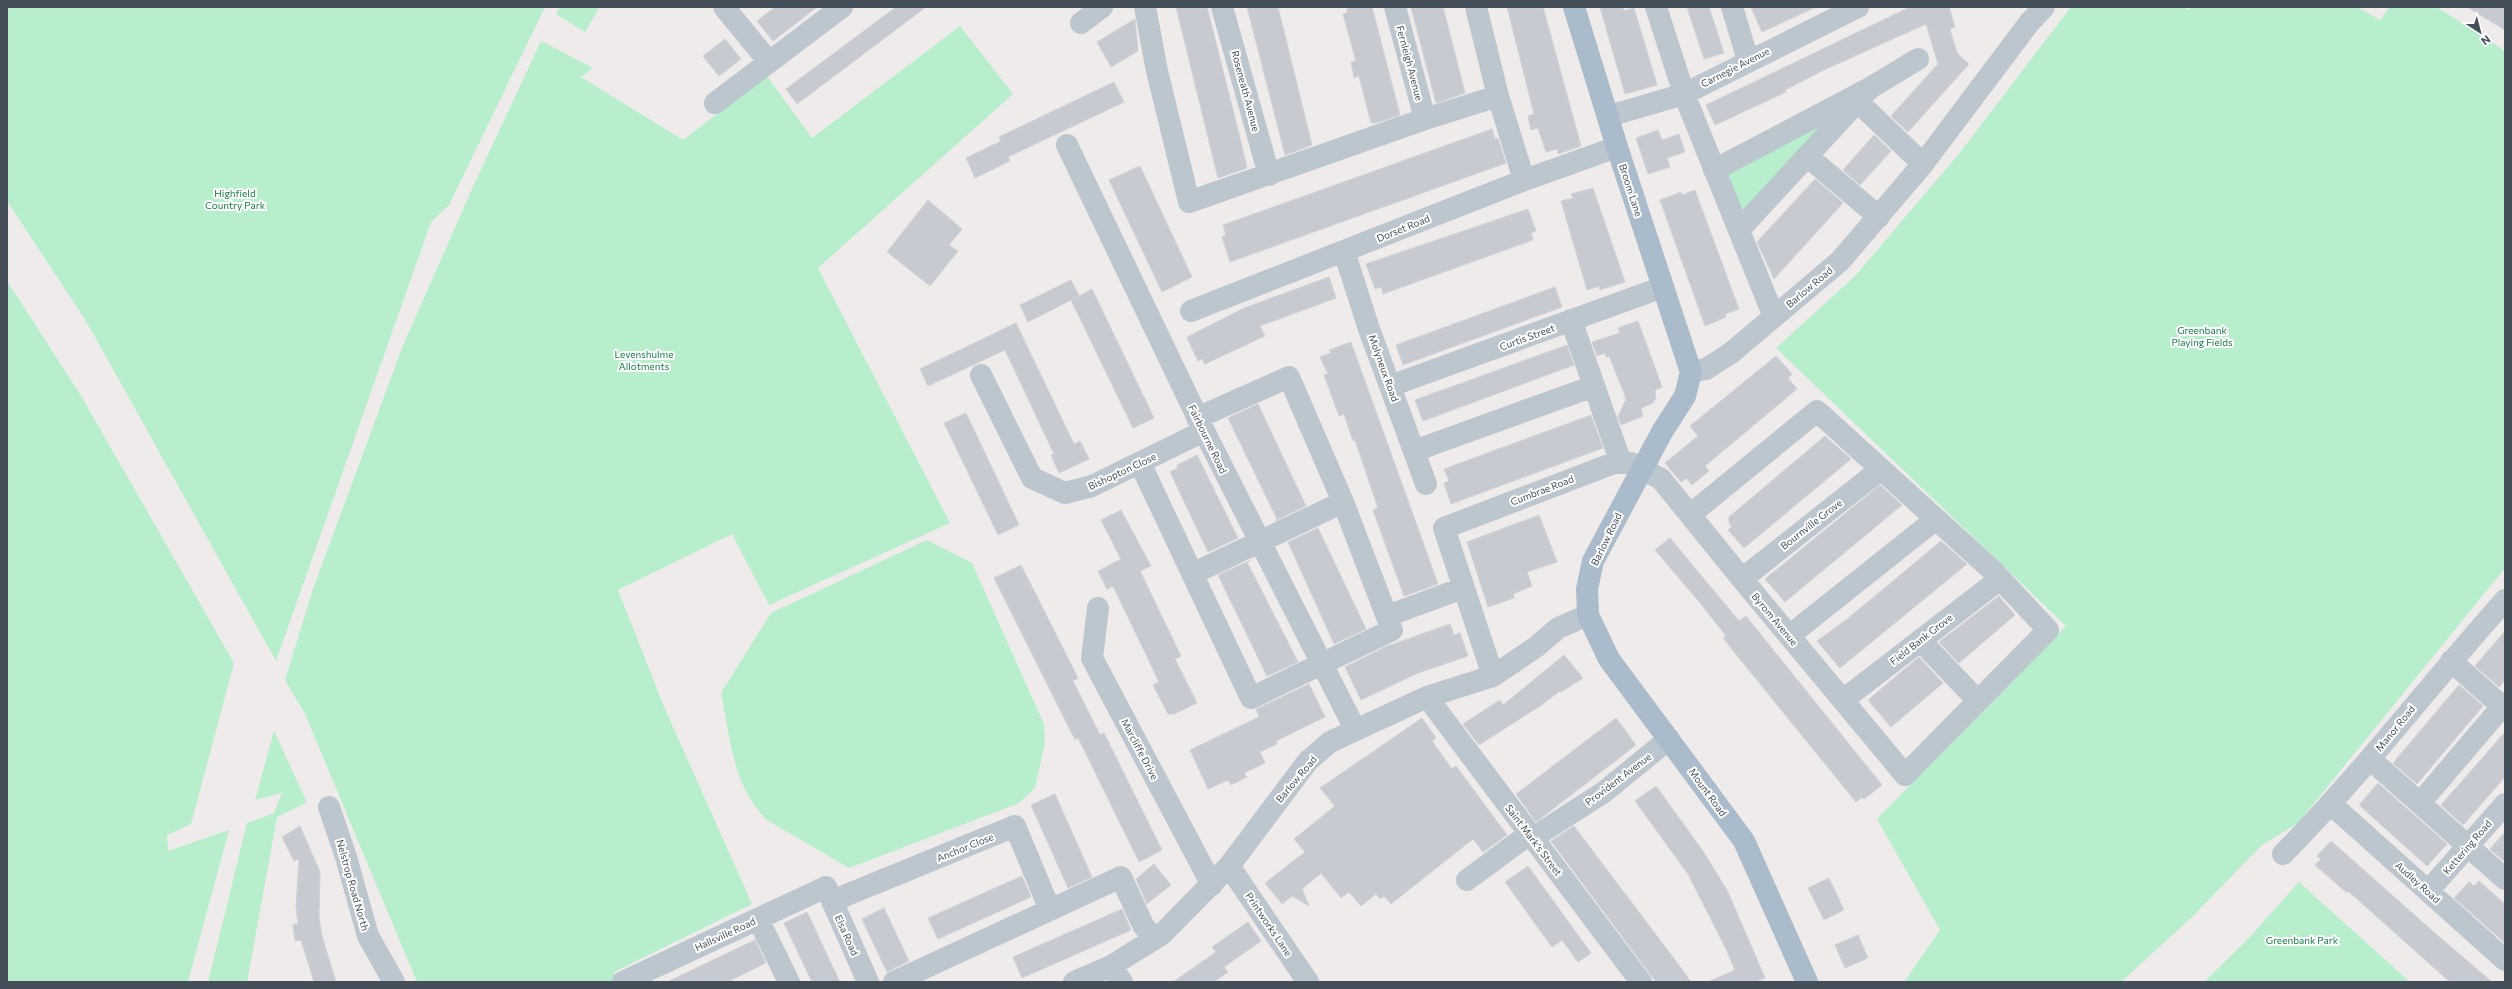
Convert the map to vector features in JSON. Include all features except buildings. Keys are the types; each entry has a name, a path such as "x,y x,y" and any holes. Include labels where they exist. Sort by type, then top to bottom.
{"main road":[{"name":"Broom Lane","path":"1574,7 1617,147 1692,372"},
{"name":"Barlow Road","path":"1588,615 1588,589 1593,561 1642,468 1685,396 1692,372"},
{"name":"Mount Road","path":"1588,615 1609,659 1744,841 1807,982"}],"street":[{"path":"724,7 769,62"},
{"path":"715,103 842,7"},
{"path":"1081,23 1102,7"},
{"path":"1145,7 1157,71 1189,202 1425,119 1498,96"},
{"name":"Roseneath Avenue","path":"1222,7 1269,175"},
{"name":"Fernleigh Avenue","path":"1395,7 1425,119"},
{"path":"1476,7 1498,96 1524,180"},
{"path":"1656,7 1684,94 1774,317"},
{"path":"1732,7 1748,60"},
{"name":"Carnegie Avenue","path":"1608,116 1684,94 1748,60 1858,7"},
{"name":"Barlow Road","path":"1692,372 1706,369 1731,353 1840,261 1879,217 1922,164 2029,23 2044,7"},
{"path":"1714,170 1864,95 1918,59"},
{"path":"1864,95 1922,164"},
{"path":"1739,230 1864,95"},
{"name":"Fairbourne Road","path":"1068,145 1201,425 1355,729"},
{"name":"Dorset Road","path":"1191,311 1524,180 1617,147"},
{"path":"1807,156 1879,217"},
{"name":"Molyneux Road","path":"1344,251 1390,386 1426,484"},
{"name":"Curtis Street","path":"1390,386 1663,287"},
{"path":"1571,320 1621,463"},
{"name":"Bishopton Close","path":"981,375 1032,478 1065,493 1078,491 1140,463 1201,425 1289,377 1343,502"},
{"path":"1414,451 1594,386"},
{"path":"1691,514 1817,411 2000,579 2048,630 1978,701 1920,640"},
{"path":"1140,463 1192,574 1251,698 1392,630 1343,502 1192,574"},
{"name":"Cumbrae Road","path":"1463,588 1444,528 1614,463 1630,463 1642,468"},
{"name":"Byrom Avenue","path":"1642,468 1661,479 1691,514 1742,579 1905,775 1978,701"},
{"name":"Bournville Grove","path":"1742,579 1881,469"},
{"path":"1789,636 1936,519"},
{"name":"Field Bank Grove","path":"1842,700 2000,579"},
{"path":"1387,616 1463,588 1493,676"},
{"name":"Manor Road","path":"2283,854 2332,805 2450,661 2505,600"},
{"name":"Marcliffe Drive","path":"1098,608 1092,658 1212,885"},
{"name":"Barlow Road","path":"1074,982 1116,974 1161,935 1212,885 1229,866 1308,761 1330,742 1355,729 1427,697 1493,676 1536,647 1558,628 1588,615"},
{"path":"2420,803 2504,706 2450,661"},
{"name":"Saint Mark's Street","path":"1427,697 1537,832 1642,982"},
{"name":"Provident Avenue","path":"1467,880 1537,832 1604,792 1669,739"},
{"path":"2370,759 2505,879"},
{"name":"Kettering Road","path":"2428,891 2505,804"},
{"name":"Audley Road","path":"2332,805 2505,960"},
{"name":"Nelstrop Road North","path":"329,807 346,857 368,936 394,982"},
{"name":"Anchor Close","path":"829,894 1015,826 1050,910"},
{"name":"Printworks Lane","path":"1229,866 1308,982"},
{"path":"894,982 1121,877 1143,925 1154,940"},
{"name":"Hallsville Road","path":"623,982 758,919 829,894"},
{"name":"Elsa Road","path":"829,894 868,982"},
{"path":"758,919 789,982"}],"green space":[{"name":"Highfield Country Park","path":"7,7 545,7 449,205 431,222 276,661 86,321 7,201"},
{"path":"560,7 600,7 585,32 556,14"},
{"name":"Greenbank Playing Fields","path":"2071,7 2185,7 2187,10 2194,7 2357,7 2380,20 2390,7 2437,7 2505,51 2505,568 2298,823 2262,845 2191,918 2121,982 1904,982 1940,930 1877,819 2066,626 1776,348 1855,276 1958,155"},
{"name":"Levenshulme Allotments","path":"960,26 1013,94 818,268 950,523 769,605 732,534 618,590 665,709 752,904 614,972 616,982 417,982 305,714 285,680 313,589 402,348 471,191 541,41 593,68 581,77 683,140 767,76 812,138"},
{"path":"1854,101 1740,221 1722,175"},
{"path":"7,281 80,394 234,663 191,824 167,835 168,851 229,830 188,982 7,982"},
{"path":"927,540 972,563 1044,724 1045,743 1035,788 1019,803 849,868 767,820 756,807 747,793 735,761 721,693 771,613"},
{"path":"274,731 306,803 277,817 247,982 208,982 247,823 274,813 282,793 255,800"},
{"name":"Greenbank Park","path":"2299,882 2410,982 2204,982 2249,938"}]}
